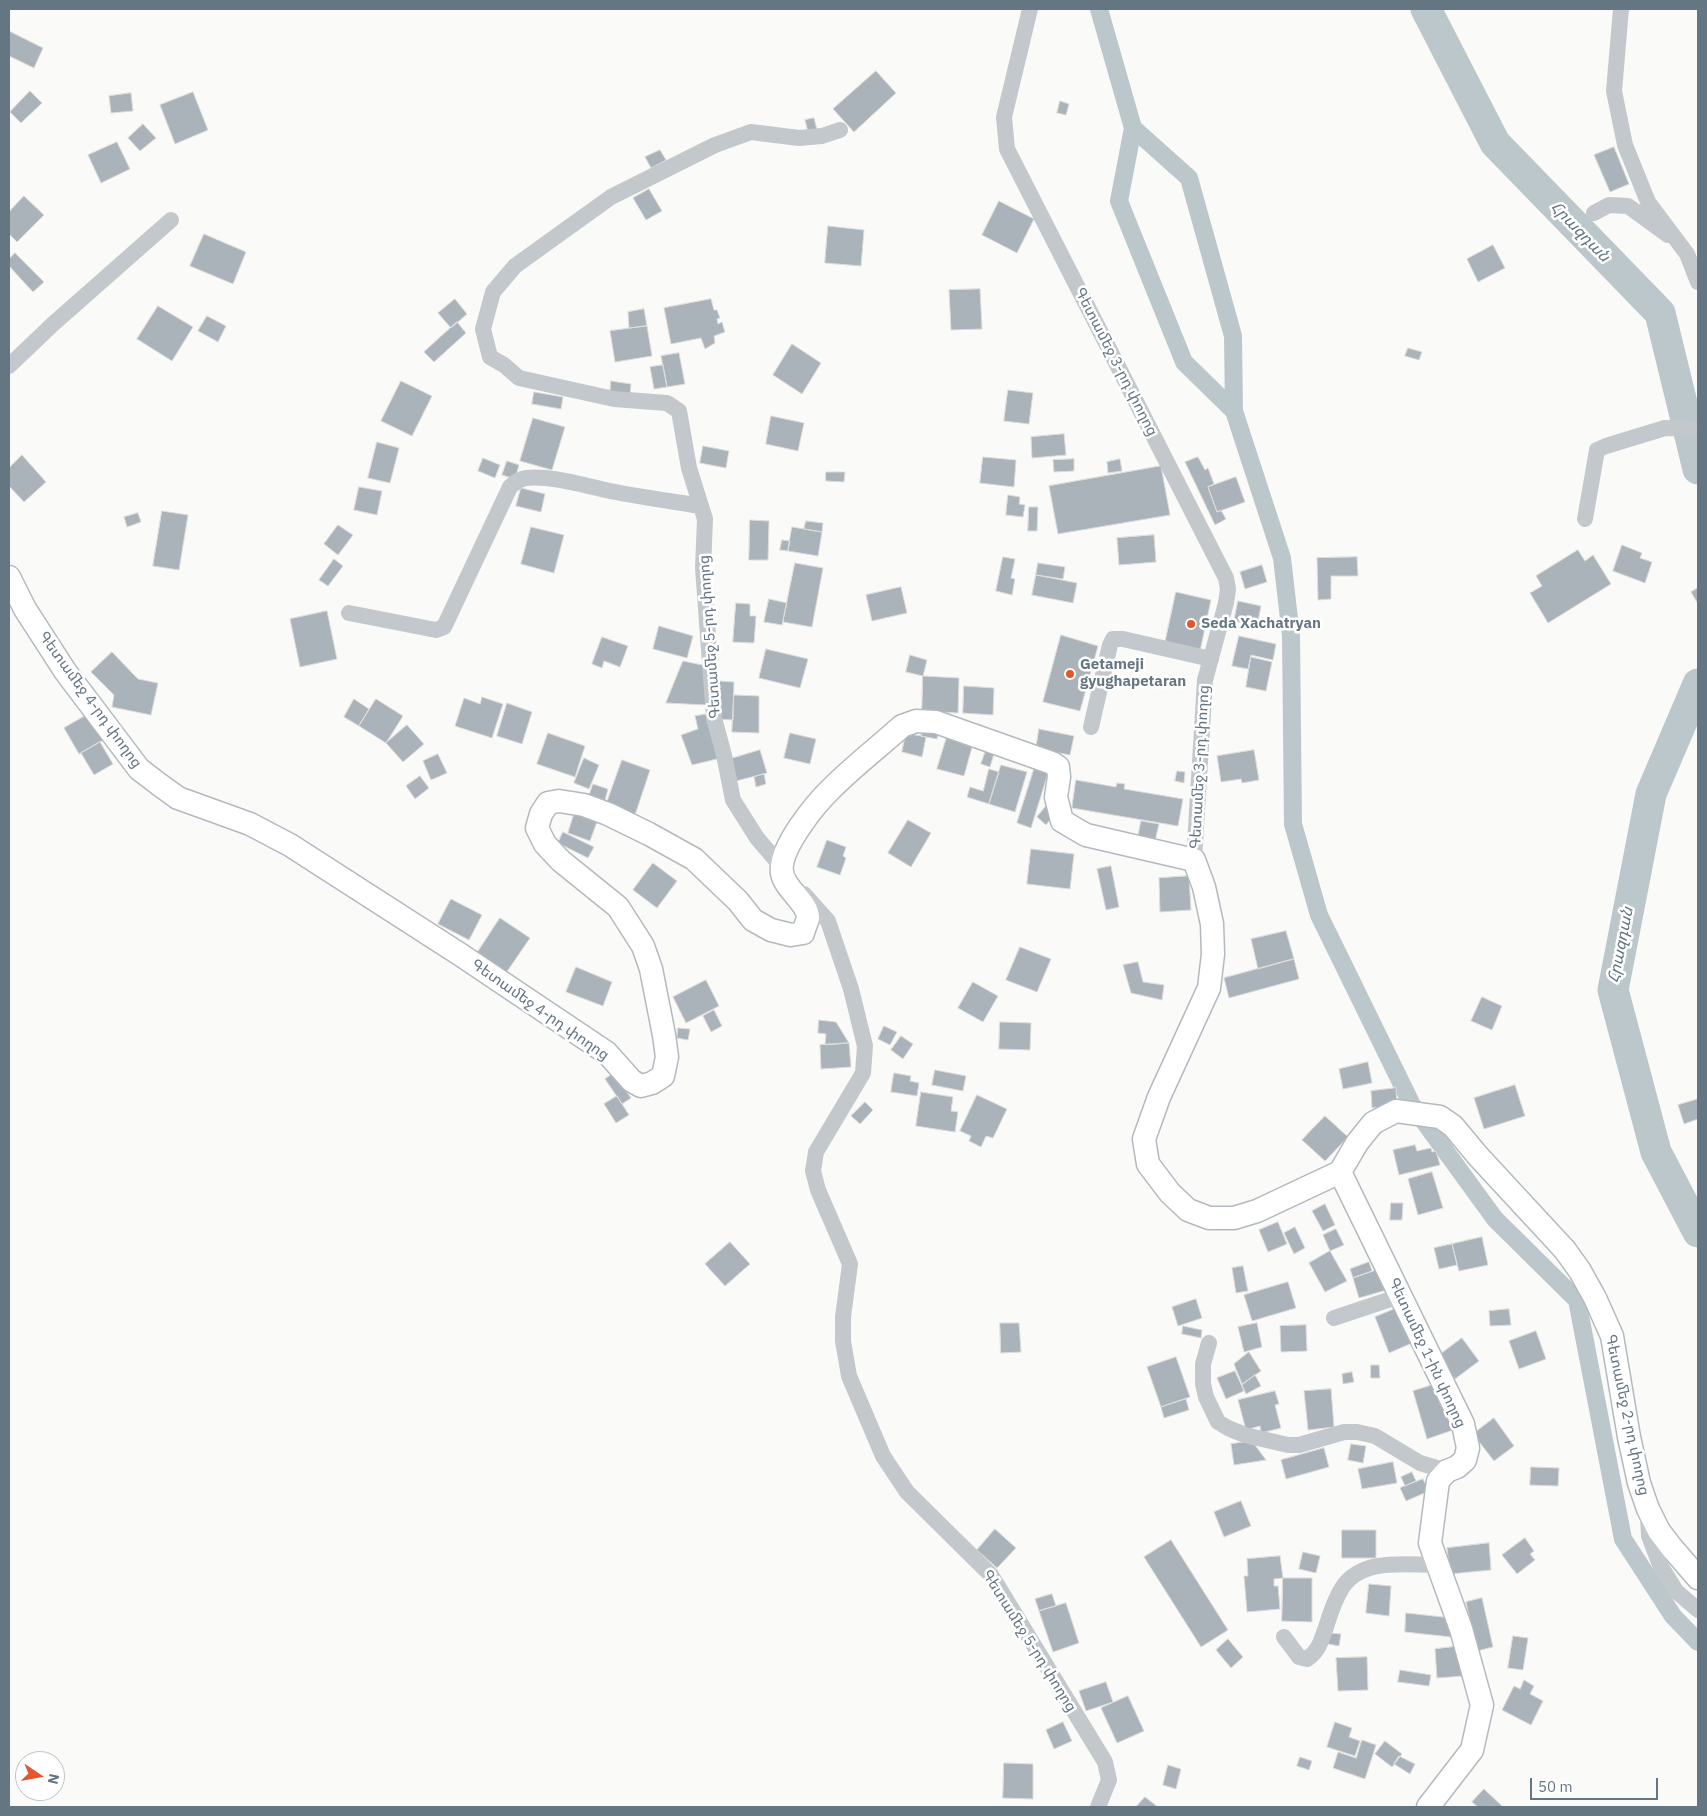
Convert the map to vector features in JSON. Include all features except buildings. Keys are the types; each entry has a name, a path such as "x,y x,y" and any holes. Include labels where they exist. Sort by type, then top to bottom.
{"street":[{"name":"Գետամեջ 3-րդ փողոց","path":"1030,9 1004,117 1007,150 1226,578 1228,589 1205,680 1194,860 1204,887 1212,924 1213,954 1209,988 1159,1097 1144,1139 1148,1164 1170,1193 1188,1210 1209,1218 1234,1218 1256,1211 1340,1172"},
{"path":"1621,9 1614,90 1626,145 1648,202 1687,254 1698,282"},
{"name":"Գետամեջ 5-րդ փողոց","path":"840,130 822,136 799,138 750,132 715,145 611,197 515,266 493,292 483,329 490,356 519,378 614,399 667,403 679,411 689,468 705,519 703,568 714,718 733,800 757,838 828,922 851,989 865,1046 862,1074 816,1152 813,1171 818,1190 850,1264 843,1325 843,1341 849,1376 883,1456 907,1492 991,1575 1105,1762 1109,1780 1098,1807"},
{"path":"1594,213 1609,205 1628,206 1678,242"},
{"path":"9,366 171,220"},
{"path":"1585,518 1597,450 1665,428 1691,428"},
{"path":"349,613 436,630 444,627 510,487 515,482 525,478 541,478 573,483 645,498 701,506"},
{"name":"Գետամեջ 4-րդ փողոց","path":"9,577 25,609 65,671 139,769 178,798 250,824 290,845 461,955 607,1053 632,1081 641,1086 652,1083 663,1076 667,1058 651,970 643,946 618,907 561,861 545,844 537,828 541,814 548,803 559,801 584,805 608,814 649,834 694,859 738,901 753,920 771,930 792,936 803,933 808,919 806,910 783,881 781,866"},
{"path":"1091,726 1113,639 1123,639 1211,659"},
{"path":"781,866 786,851 799,829 832,787 902,726 916,721 936,722 1052,763 1058,767 1059,777 1056,797 1062,821 1086,835 1194,860"},
{"name":"Գետամեջ 2-րդ փողոց","path":"1340,1172 1357,1143 1373,1123 1396,1111 1440,1117 1453,1126 1478,1156 1565,1250 1580,1271 1595,1298 1612,1336 1639,1483 1648,1509 1659,1531 1698,1578"},
{"name":"Գետամեջ 1-ին փողոց","path":"1340,1172 1463,1424 1468,1448 1465,1460 1457,1467 1447,1471 1438,1481 1430,1543 1460,1629 1482,1705 1472,1750 1428,1807"},
{"path":"1334,1318 1400,1296"},
{"path":"1209,1343 1203,1364 1203,1384 1206,1397 1218,1422 1228,1428 1263,1440 1288,1445 1299,1445 1344,1432 1357,1432 1375,1436 1420,1463 1447,1471"},
{"path":"1648,1509 1649,1536 1660,1565 1676,1591 1698,1610"},
{"path":"1284,1637 1299,1657 1307,1659 1319,1648 1342,1588 1356,1573 1370,1566 1438,1565"}],"waterway":[{"path":"1099,9 1133,128 1119,201 1184,362 1234,411"},
{"name":"Հրազդան","path":"1426,9 1495,143 1660,313 1698,469"},
{"path":"1133,128 1189,178 1233,336 1234,411 1282,558 1291,636 1293,824 1319,915 1412,1105 1495,1219 1577,1300 1623,1539 1673,1616 1698,1642"},
{"name":"Հրազդան","path":"1698,684 1651,794 1613,990 1656,1152 1698,1232"}],"place":[{"name":"Seda Xachatryan","path":"1191,624"},
{"name":"Getameji gyughapetaran","path":"1070,674"}]}
